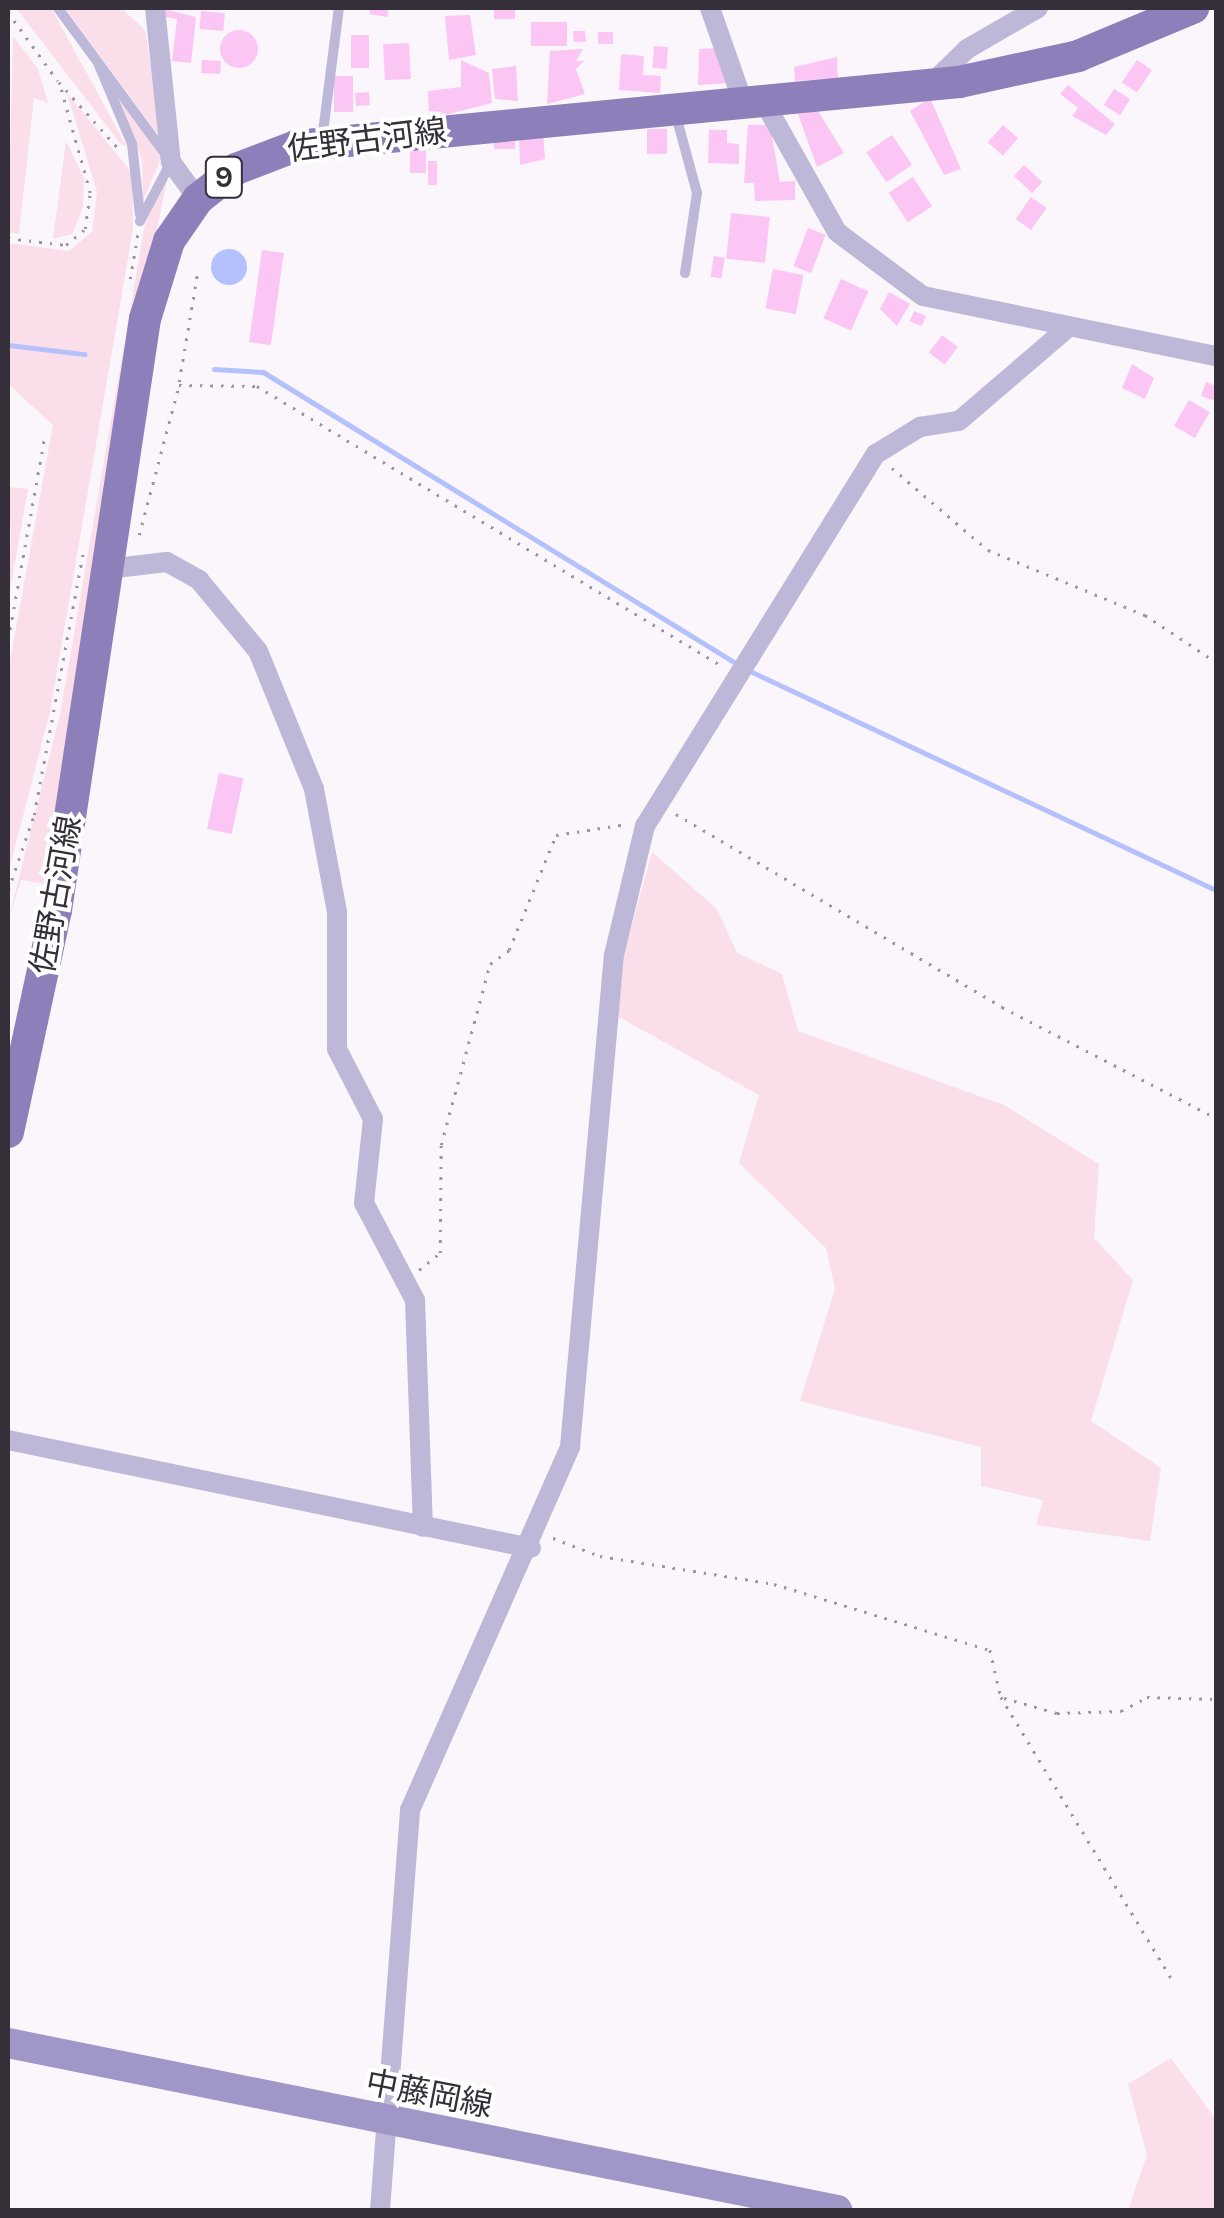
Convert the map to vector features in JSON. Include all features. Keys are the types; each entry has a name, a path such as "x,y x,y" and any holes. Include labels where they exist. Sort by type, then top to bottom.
{"main road":[{"name":"佐野古河線","path":"8,1132 56,910 145,319 169,241 198,199 265,155 322,143 929,86 1078,56 1192,8"},
{"name":"中藤岡線","path":"8,2043 389,2123 837,2210"}],"street":[{"path":"155,8 171,162 198,199"},
{"path":"710,8 753,101 837,232 872,267 922,296 1064,331 1216,356"},
{"path":"929,86 967,48 1038,8"},
{"path":"380,2210 410,1810 434,1739 534,1540 570,1446 614,954 646,826 876,454 920,426 959,422 1064,331"},
{"path":"110,561 182,566 240,623 304,758 337,912 337,1049 374,1119 364,1202 408,1273 424,1403 423,1527"},
{"path":"8,1440 423,1527 534,1540"}],"lane":[{"path":"58,8 171,162 140,221"},
{"path":"322,143 339,8"},
{"path":"98,62 135,159 140,221"},
{"path":"674,108 696,194 685,273"}],"path":[{"path":"8,12 59,82 135,159"},
{"path":"8,238 66,245 85,229 88,181 59,82"},
{"path":"129,284 140,221"},
{"path":"8,890 110,561 178,385 198,270"},
{"path":"178,385 234,381 277,396 738,676"},
{"path":"8,640 44,438"},
{"path":"876,454 988,550 1144,615 1216,662"},
{"path":"657,804 1002,1007 1216,1118"},
{"path":"408,1273 440,1253 448,1112 490,964 509,950 547,850 570,828 646,826"},
{"path":"534,1540 600,1556 774,1584 990,1650 1002,1697 1172,1980"},
{"path":"1002,1697 1057,1713 1121,1711 1147,1696 1216,1699"}],"shaded area":[{"path":"16,8 51,8 127,147 120,143"},
{"path":"65,8 121,8 145,30 164,143"},
{"path":"13,36 38,69 48,103 34,98 19,234 8,232"},
{"path":"113,83 161,158 143,201 142,160"},
{"path":"67,93 132,173 133,229 50,712 8,874 8,672 53,425 8,384 8,243 69,251 92,232 97,192"},
{"path":"66,141 84,178 83,208 72,234 53,239"},
{"path":"169,171 111,451 45,884 21,880 8,921 60,715 145,224"},
{"path":"8,487 28,489 8,602 11,536"},
{"path":"652,852 717,909 737,953 782,974 798,1031 1004,1105 1099,1164 1094,1238 1133,1280 1091,1421 1161,1468 1150,1541 1036,1525 1043,1500 981,1486 981,1447 800,1401 835,1289 826,1248 739,1163 759,1095 608,1011"},
{"path":"1171,2058 1216,2120 1216,2210 1128,2210 1147,2155 1128,2084"}],"water":[{"path":"229,249 241,255 247,267 241,279 229,285 217,279 211,267 217,255"}],"building":[{"path":"160,8 196,17 191,63 172,61 177,19 159,16"},
{"path":"371,8 389,8 387,17 369,14"},
{"path":"494,8 515,8 515,19 494,19"},
{"path":"201,11 225,13 223,31 199,29"},
{"path":"470,15 476,55 449,60 445,16"},
{"path":"531,22 567,22 567,46 531,46"},
{"path":"239,30 253,35 258,49 253,63 239,68 225,63 220,49 225,35"},
{"path":"573,31 585,31 586,42 574,42"},
{"path":"598,32 613,32 613,44 598,44"},
{"path":"351,35 369,35 369,68 351,68"},
{"path":"409,43 411,79 385,80 383,44"},
{"path":"654,46 668,47 666,69 652,68"},
{"path":"717,48 729,83 698,85 699,49"},
{"path":"583,49 576,61 584,61 576,69 585,94 547,104 550,51"},
{"path":"621,54 644,56 643,75 661,76 660,93 619,90"},
{"path":"837,57 838,78 795,81 794,67"},
{"path":"202,60 221,61 220,74 201,73"},
{"path":"461,60 489,73 492,103 429,119 428,91 461,87"},
{"path":"1137,60 1152,70 1137,92 1122,82"},
{"path":"516,66 518,101 495,99 492,69"},
{"path":"334,76 353,76 353,112 334,112"},
{"path":"1068,85 1115,124 1106,135 1072,116 1078,108 1060,94"},
{"path":"1114,89 1130,99 1120,115 1104,105"},
{"path":"369,92 370,105 356,106 355,93"},
{"path":"930,98 961,169 944,175 910,111"},
{"path":"818,111 844,153 817,167 798,114"},
{"path":"748,125 770,125 780,182 795,181 795,200 755,201 754,183 744,183"},
{"path":"1003,125 1018,138 1003,155 988,142"},
{"path":"647,129 667,129 667,154 647,154"},
{"path":"709,130 727,130 727,143 739,144 739,164 708,163"},
{"path":"543,132 545,159 520,165 519,134"},
{"path":"892,135 912,165 886,182 866,152"},
{"path":"494,136 515,136 515,149 494,149"},
{"path":"410,149 426,149 426,173 410,173"},
{"path":"428,161 437,161 437,185 428,185"},
{"path":"1024,165 1042,182 1032,193 1014,176"},
{"path":"913,177 932,206 908,222 889,193"},
{"path":"1031,197 1047,208 1031,230 1016,219"},
{"path":"731,213 770,217 765,263 726,259"},
{"path":"808,228 826,235 811,273 793,266"},
{"path":"262,250 284,253 271,345 249,342"},
{"path":"714,256 725,258 721,279 710,277"},
{"path":"773,269 803,275 796,314 765,308"},
{"path":"841,279 868,291 851,330 824,318"},
{"path":"889,292 910,304 897,326 880,309"},
{"path":"914,311 926,316 922,326 910,321"},
{"path":"942,335 958,347 945,365 929,353"},
{"path":"1132,364 1154,378 1145,399 1122,388"},
{"path":"1206,382 1216,386 1215,401 1201,396"},
{"path":"1189,400 1210,412 1195,438 1174,426"},
{"path":"219,773 243,778 232,834 207,829"}],"waterway":[{"path":"8,345 84,354"},
{"path":"214,369 263,372 737,664"},
{"path":"752,672 1216,890"}]}
